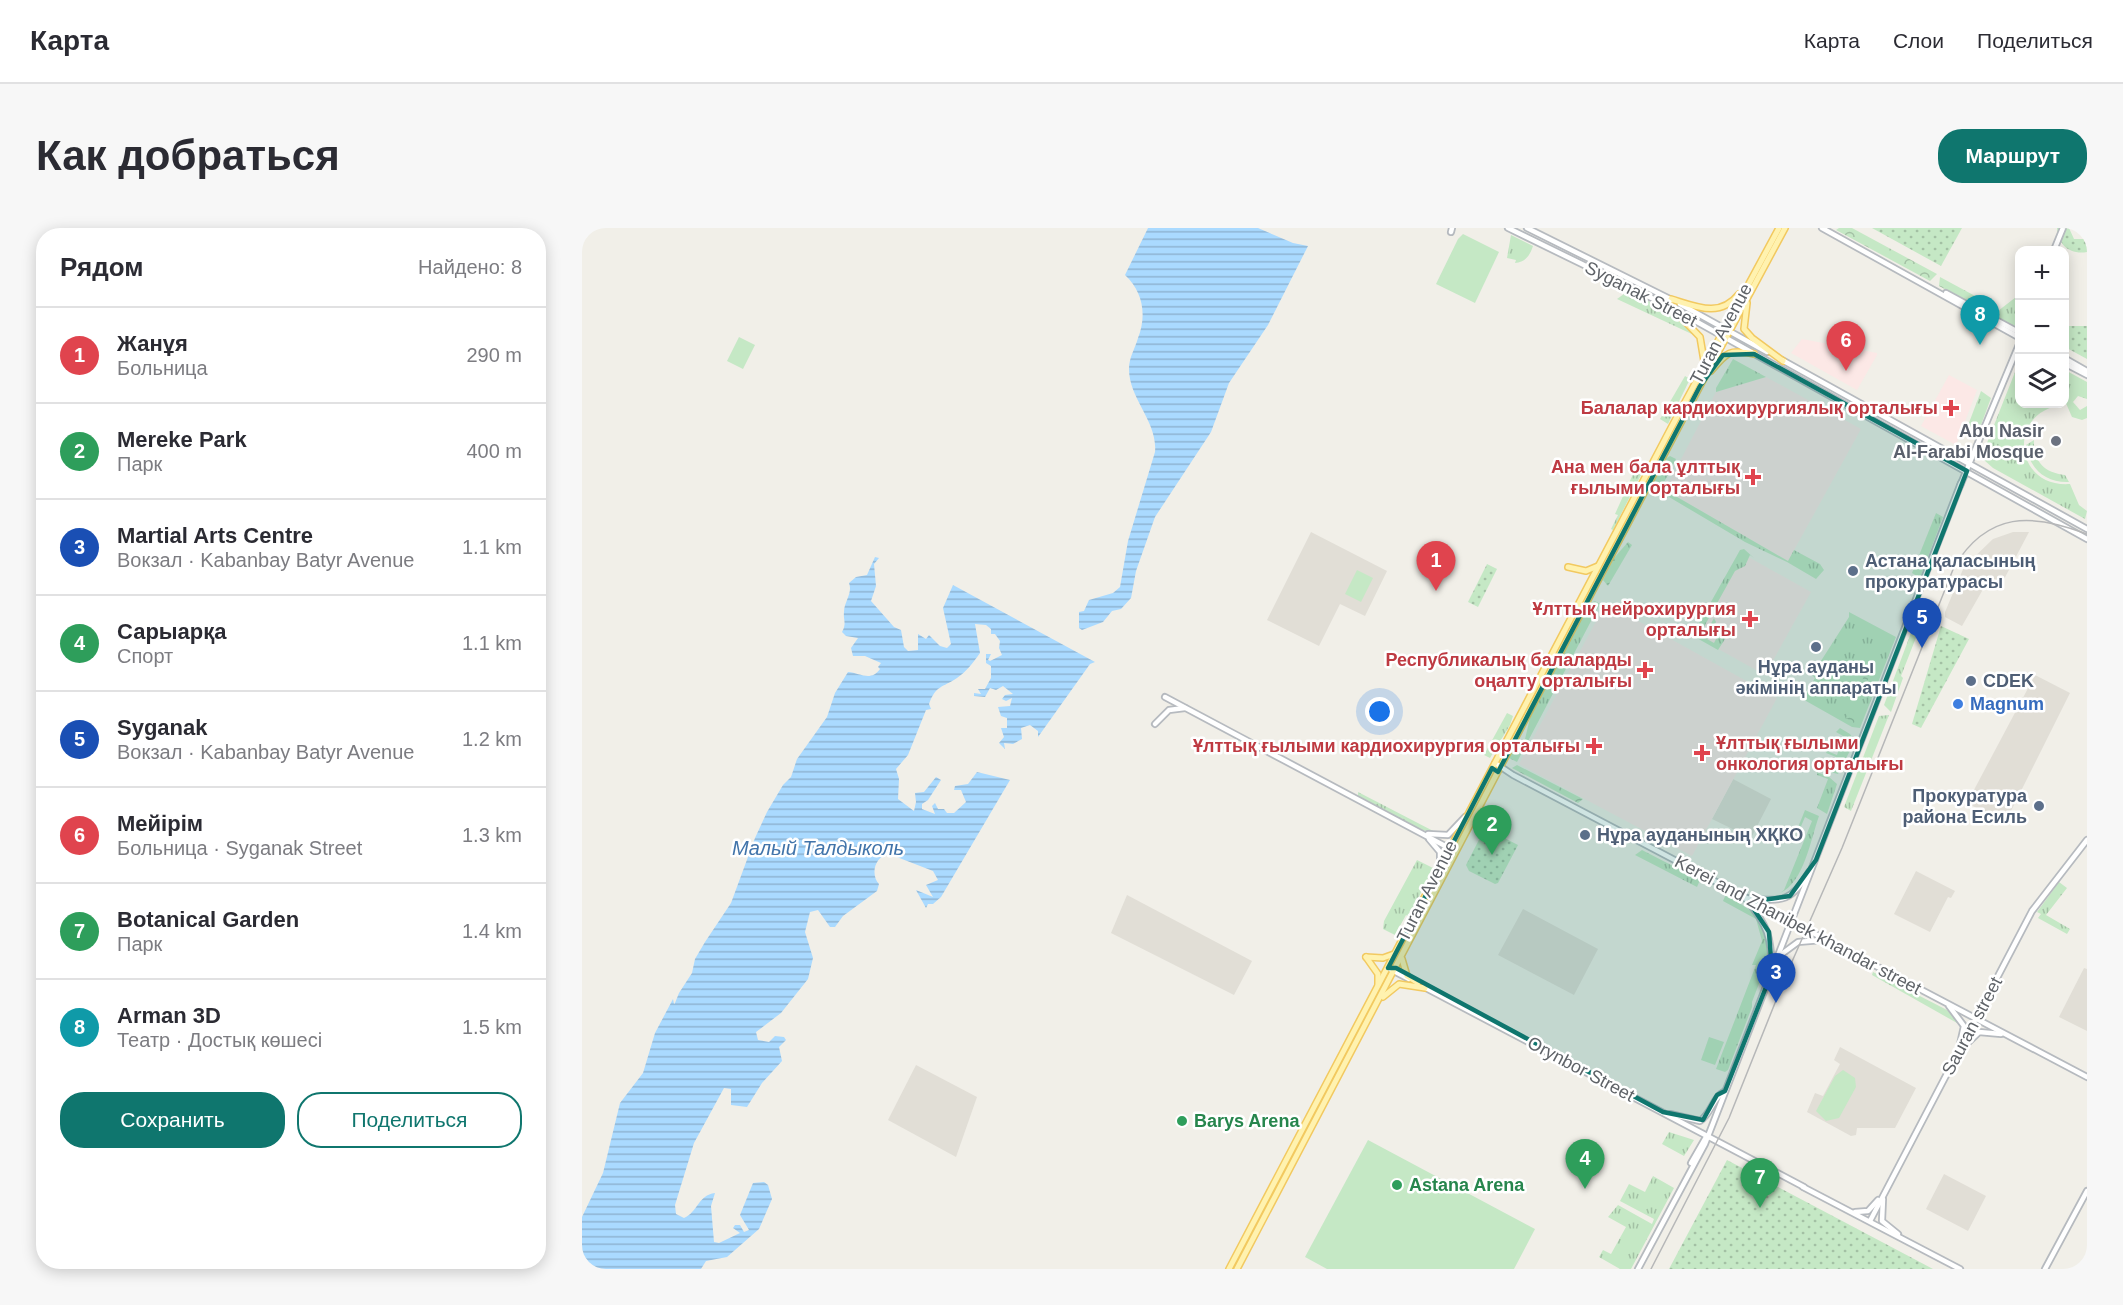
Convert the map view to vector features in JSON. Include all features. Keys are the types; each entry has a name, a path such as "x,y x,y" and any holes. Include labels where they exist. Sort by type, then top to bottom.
{"main road":[{"name":"Syganak Street","path":"1508,228 1672,308 2087,539"},
{"name":"Syganak Street","path":"1527,228 1671,299 2087,529"},
{"name":"Turan Avenue","path":"1237,1269 1706,376 1722,337 1779,228"},
{"name":"Turan Avenue","path":"1726,329 1748,296 1785,228"},
{"path":"1822,228 2015,336"},
{"path":"1828,228 2015,336"},
{"path":"2056,246 2063,228"},
{"path":"1671,299 1705,309 1718,310 1731,304 1750,281"},
{"path":"1748,296 1744,329 1752,338 1783,361"},
{"path":"1672,308 1700,337 1704,345 1704,366"},
{"name":"Turan Avenue","path":"1229,1269 1704,366 1722,337"},
{"path":"1638,1269 1708,1135 2015,348"},
{"path":"1706,376 1728,353 1736,351 1755,354"},
{"path":"2069,363 2087,373"},
{"path":"1814,388 1819,385 1819,381"},
{"path":"1834,398 1834,393 1838,391"},
{"path":"1568,567 1585,571 1599,566"},
{"path":"1165,698 1188,708 1447,847"},
{"path":"1155,724 1169,710 1188,708"},
{"name":"Kerei and Zhanibek khandar street","path":"1493,766 2087,1077"},
{"path":"1422,833 1448,835 1466,816"},
{"path":"1422,833 1440,852 1441,860 1438,871"},
{"name":"Sauran street","path":"1870,1221 2032,911 2087,840"},
{"path":"1744,897 1769,901 1790,896 1801,886 1816,860"},
{"path":"1744,897 1764,921 1769,932 1773,952 1772,972"},
{"path":"1778,957 1798,942 1825,940"},
{"path":"1378,985 1378,974 1366,957 1383,958 1395,954"},
{"path":"1402,957 1407,976 1418,983"},
{"name":"Orynbor Street","path":"1388,968 1960,1269"},
{"path":"1379,1000 1399,984 1425,988"},
{"path":"1946,1003 1963,1025 1958,1052"},
{"path":"1958,1052 1979,1032 2006,1035"},
{"path":"1662,1112 1700,1121 1707,1115 1717,1095 1725,1091"},
{"path":"2045,1269 2087,1191"},
{"path":"1852,1212 1868,1211 1884,1194"},
{"path":"1884,1194 1882,1221 1901,1238"}],"highlighted area":[{"path":"1754,354 1967,471 1816,860 1790,896 1749,902 1769,932 1772,972 1725,1091 1717,1095 1703,1120 1663,1112 1396,968 1388,968 1492,768 1498,772 1700,386 1723,355"}],"shaded area":[{"path":"1802,339 1877,353 1877,355 1857,390 1791,353"},
{"name":"Балалар кардиохирургиялық орталығы","path":"1949,375 1977,390 1956,445 1921,426"},
{"name":"Ана мен бала ұлттық ғылыми орталығы","path":"1766,377 1861,429 1788,561 1665,490 1716,392"},
{"path":"1311,532 1387,571 1365,616 1340,604 1319,646 1267,620"},
{"path":"2013,532 2029,532 2002,583 1990,577 1962,626 1945,617 1964,567 1993,539"},
{"name":"Ұлттық нейрохирургия орталығы","path":"1741,553 1811,592 1765,675 1695,636"},
{"path":"1606,603 1777,698 1692,856 1519,764"},
{"path":"2035,675 2070,693 2005,823 1967,803"},
{"path":"1733,779 1771,799 1751,838 1712,819"},
{"path":"1916,871 1955,891 1951,898 1948,897 1930,932 1894,914"},
{"path":"1127,895 1252,961 1234,995 1111,933"},
{"path":"1523,909 1598,949 1574,995 1498,955"},
{"path":"2084,968 2087,969 2087,1031 2059,1017"},
{"path":"1840,1047 1916,1088 1895,1128 1857,1128 1856,1135 1851,1136 1807,1112 1815,1093 1823,1096 1840,1064 1834,1060"},
{"path":"916,1065 977,1097 956,1157 888,1120"},
{"path":"1944,1174 1986,1196 1968,1231 1926,1209"}],"green space":[{"path":"1852,228 1937,274 1930,281 1836,230"},
{"path":"1872,228 1962,228 1941,266"},
{"path":"2057,228 2069,228 2074,239 2087,239 2087,252 2081,253 2069,250 2069,246 2062,244"},
{"path":"1463,234 1499,252 1475,303 1436,284 1458,239"},
{"path":"1511,235 1533,246 1527,258 1515,263 1516,260 1507,258"},
{"path":"1940,277 1990,304 1992,314 1939,286"},
{"path":"1628,291 1672,313 1696,336 1617,299"},
{"path":"2015,298 2015,326 1999,320 1998,311"},
{"path":"2069,326 2087,326 2087,359 2069,349"},
{"path":"739,337 755,345 743,369 727,361"},
{"path":"1733,359 1766,377 1716,392 1716,388"},
{"path":"2015,372 2015,408 2052,408 2043,411 2031,422 2025,435 2024,449 2028,463 2038,475 2052,482 2070,484 2079,505 2087,511 2085,519 1993,468 1984,460 1983,453"},
{"path":"2069,372 2087,382 2087,399 2078,396 2073,402 2080,410 2087,406 2087,418 2082,420 2072,417 2068,408"},
{"path":"1685,376 1690,379 1668,424 1660,419"},
{"path":"1981,391 1991,398 1978,433 1967,428"},
{"path":"2034,440 2035,454 2041,465 2051,472 2065,475 2069,482 2060,482 2046,477 2035,467 2026,445"},
{"path":"1670,456 1676,459 1658,494 1653,491 1652,487 1655,477 1663,462"},
{"path":"1639,461 1645,467 1613,530 1611,529 1618,515 1615,514"},
{"path":"1665,490 1788,561 1794,550 1820,564 1824,570 1816,579 1745,542 1669,497 1666,498 1662,495"},
{"path":"1936,513 1943,517 1920,578 1912,573"},
{"path":"1628,542 1632,545 1608,586 1603,580 1614,558"},
{"path":"1744,549 1754,558 1750,555 1745,566 1735,571 1700,634 1704,636 1714,618 1716,622 1707,639 1714,643 1723,625 1727,636 1718,650 1693,634 1740,550"},
{"path":"1487,564 1497,569 1478,607 1468,602"},
{"path":"1357,570 1373,578 1361,602 1345,594"},
{"path":"1595,601 1600,604 1517,762 1509,758 1513,749 1525,739 1530,718 1590,603"},
{"path":"1849,612 1896,637 1860,728 1852,727 1799,697 1802,692 1806,694 1815,678 1812,675 1849,617"},
{"path":"1918,614 1924,617 1901,676 1903,678 1891,712 1884,705"},
{"path":"1941,626 1969,639 1921,728 1912,724"},
{"path":"1873,655 1877,660 1869,676 1854,723 1846,718"},
{"path":"1507,713 1513,716 1510,725 1490,758 1484,755"},
{"path":"1889,715 1851,811 1844,807 1879,716"},
{"path":"1840,728 1850,734 1855,741 1838,774 1821,770 1821,767 1831,771 1836,757 1826,753 1827,751 1837,755 1843,736 1836,732"},
{"path":"1517,765 1583,799 1578,803 1512,768"},
{"path":"1817,772 1829,777 1837,784 1827,814 1817,808 1828,779 1817,775"},
{"path":"1358,792 1439,834 1418,829 1358,796"},
{"path":"1805,810 1819,816 1801,870 1788,888 1780,893 1784,890 1812,821 1805,817 1799,831 1797,830"},
{"path":"1485,828 1518,845 1498,883 1495,884 1469,871 1466,865"},
{"path":"1642,850 1700,880 1697,887 1635,855"},
{"path":"1417,860 1433,868 1409,917 1406,915 1395,935 1383,929 1384,921"},
{"path":"2059,882 2067,888 2046,915 2070,929 2067,934 2038,918 2041,914 2037,912"},
{"path":"1726,894 1757,915 1770,952 1764,979 1760,981 1728,1070 1725,1072 1716,1069 1756,965 1752,965 1762,941 1756,919 1723,901"},
{"path":"1873,972 1947,1010 1958,1020 1957,1023 1872,975"},
{"path":"1709,1037 1724,1042 1715,1065 1701,1060"},
{"path":"1843,1070 1855,1078 1856,1087 1839,1118 1826,1121 1816,1111 1835,1076"},
{"path":"1669,1132 1694,1140 1684,1156 1662,1144"},
{"name":"Astana Arena","path":"1368,1140 1535,1229 1514,1269 1327,1269 1305,1257"},
{"path":"1727,1160 1933,1269 1669,1269"},
{"path":"1653,1176 1674,1188 1631,1269 1620,1269 1599,1257 1603,1250 1611,1254 1626,1227 1608,1217 1618,1205 1652,1224 1654,1219 1620,1201 1629,1184 1645,1192"}],"water":[{"path":"1148,228 1258,228 1293,243 1308,246 1268,325 1229,383 1211,432 1155,517 1136,571 1131,598 1121,609 1112,611 1103,622 1082,630 1079,628 1079,612 1084,611 1089,600 1113,593 1120,587 1128,541 1155,452 1152,431 1130,380 1130,361 1141,329 1143,312 1136,289 1125,275"},
{"name":"Малый Талдыколь","path":"875,557 879,558 874,564 876,586 871,601 894,627 901,630 904,647 908,651 918,650 918,634 926,639 929,635 940,646 947,648 951,644 943,608 953,585 1095,662 1090,664 1038,737 1038,731 1030,725 1021,728 1022,739 1013,744 1004,743 1005,749 999,743 1004,737 1001,728 1007,728 1007,718 1001,716 998,707 1010,706 1012,698 1006,701 1002,699 1005,695 1013,694 1003,686 996,690 990,688 985,697 974,696 974,693 981,694 978,689 985,689 991,678 991,666 986,663 986,654 991,654 988,660 990,661 1002,655 999,648 1000,641 995,634 991,634 991,629 986,625 975,624 980,653 963,673 934,693 929,704 931,709 926,710 908,755 896,769 899,779 898,799 914,811 915,793 924,792 936,777 941,780 928,800 922,804 922,809 935,814 932,806 935,803 938,809 954,813 966,802 961,790 954,790 955,786 968,784 977,772 1010,780 941,897 933,904 928,904 926,908 916,890 933,897 926,885 938,880 933,871 889,854 880,858 875,866 876,880 879,884 877,891 843,916 835,927 830,927 818,910 810,912 805,932 813,958 808,979 781,1013 756,1032 758,1040 769,1042 775,1036 784,1037 786,1040 779,1047 782,1061 762,1083 747,1107 731,1105 731,1089 724,1088 694,1143 675,1205 676,1214 684,1218 701,1200 715,1193 711,1206 714,1242 719,1243 740,1233 733,1228 735,1225 740,1225 744,1232 749,1230 740,1215 753,1183 764,1182 768,1185 772,1199 759,1229 727,1257 706,1261 701,1269 582,1269 582,1217 603,1173 620,1103 643,1073 655,1033 673,999 674,1004 692,973 695,959 731,903 767,812 783,785 791,777 797,759 827,717 835,693 848,672 869,676 880,669 878,667 881,663 865,656 853,656 851,648 858,638 846,636 842,632 845,624 844,608 850,590 849,583 856,577 867,575"}],"tram line":[{"path":"1651,1269 1729,1118 1787,973 1842,848 1954,567 1981,535 1997,526 2013,522 2030,520 2048,522 2087,534"}],"place":[{"name":"Arman 3D","path":"1980,345"},
{"name":"Мейірім","path":"1846,371"},
{"name":"Балалар кардиохирургиялық орталығы","path":"1951,408"},
{"name":"Abu Nasir Al-Farabi Mosque","path":"2056,441"},
{"name":"Ана мен бала ұлттық ғылыми орталығы","path":"1753,477"},
{"name":"Астана қаласының прокуратурасы","path":"1853,571"},
{"name":"Жанұя","path":"1436,591"},
{"name":"Ұлттық нейрохирургия орталығы","path":"1750,619"},
{"name":"Нұра ауданы әкімінің аппараты","path":"1816,647"},
{"name":"Syganak","path":"1922,648"},
{"name":"Республикалық балаларды оңалту орталығы","path":"1645,670"},
{"name":"CDEK","path":"1971,681"},
{"name":"Magnum","path":"1958,704"},
{"name":"Ұлттық ғылыми кардиохирургия орталығы","path":"1594,746"},
{"name":"Ұлттық ғылыми онкология орталығы","path":"1702,753"},
{"name":"Прокуратура района Есиль","path":"2039,806"},
{"name":"Нұра ауданының ХҚКО","path":"1585,835"},
{"name":"Mereke Park","path":"1492,855"},
{"name":"Martial Arts Centre","path":"1776,1003"},
{"name":"Barys Arena","path":"1182,1121"},
{"name":"Astana Arena","path":"1397,1185"},
{"name":"Сарыарқа","path":"1585,1189"},
{"name":"Botanical Garden","path":"1760,1208"}]}
